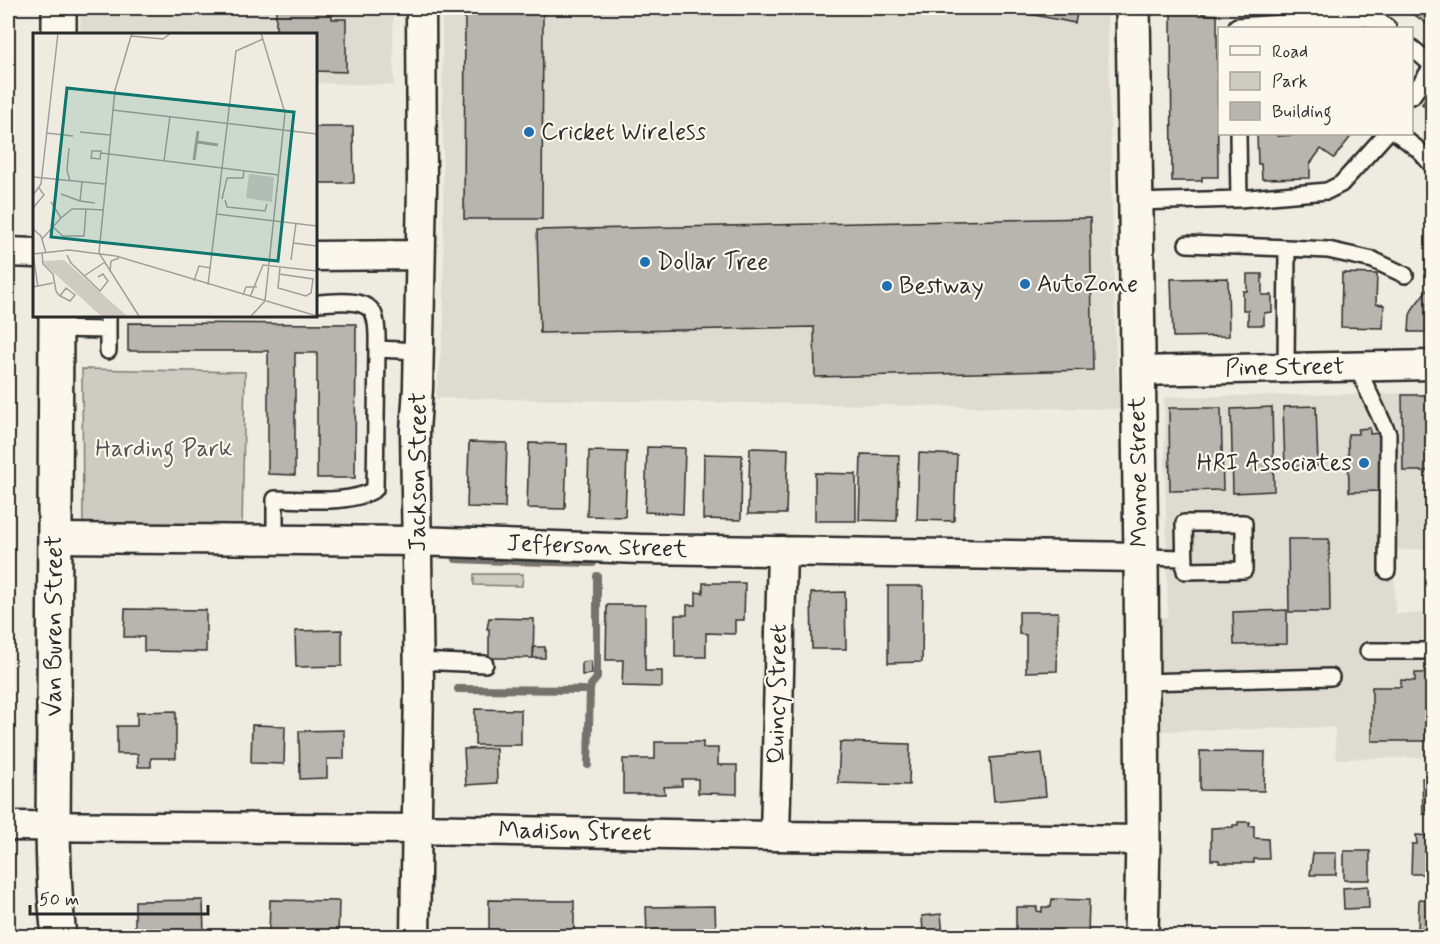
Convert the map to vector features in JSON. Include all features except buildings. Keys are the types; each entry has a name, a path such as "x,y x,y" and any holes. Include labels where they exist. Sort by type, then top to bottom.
{"main road":[{"path":"59,8 59,33"},
{"name":"Monroe Street","path":"1133,8 1141,557 1143,840 1141,936"},
{"name":"Van Buren Street","path":"56,322 54,890 59,936"}],"street":[{"name":"Jackson Street","path":"415,936 418,661 415,431 422,187 420,8"},
{"path":"8,252 33,252"},
{"path":"316,256 420,255"},
{"name":"Pine Street","path":"1137,370 1432,365"},
{"name":"Jefferson Street","path":"54,538 417,541 629,549 1141,557"},
{"name":"Quincy Street","path":"775,836 782,551"},
{"name":"Madison Street","path":"8,826 417,829 1143,840"}],"lane":[{"path":"1237,27 1365,18 1380,22 1387,27"},
{"path":"1413,49 1432,66 1413,94"},
{"path":"1238,135 1239,199"},
{"path":"1135,202 1239,199 1327,191 1341,184 1385,135"},
{"path":"1399,135 1419,150 1432,165"},
{"path":"1187,244 1328,250 1373,260 1405,275"},
{"path":"1286,368 1287,248"},
{"path":"275,540 275,500 352,498 366,495 375,489 377,349 373,313 367,306 355,303 316,303"},
{"path":"56,322 108,322 108,351"},
{"path":"377,349 419,351"},
{"path":"1357,367 1388,434 1387,571"},
{"path":"1184,523 1244,523 1244,570 1185,571 1185,558 1184,523"},
{"path":"1141,557 1185,558"},
{"path":"1368,651 1432,651"},
{"path":"418,661 485,664"},
{"path":"1142,682 1331,677"}],"shaded area":[{"path":"81,8 393,8 394,85 316,83 316,33 80,33"},
{"path":"442,8 1107,8 1116,364 1122,409 436,398 444,323"},
{"path":"1432,393 1432,549 1394,550 1395,614 1432,613 1432,757 1336,759 1335,727 1162,731 1158,618 1168,617 1164,397"}],"green space":[{"name":"Harding Park","path":"82,369 245,372 242,528 83,524"},
{"path":"474,574 523,574 522,586 474,585"}],"waterway":[{"path":"456,559 506,561"},
{"path":"512,561 593,563"},
{"path":"588,765 590,690 597,678 597,576"},
{"path":"458,689 584,690"}],"place":[{"name":"Cricket Wireless","path":"529,132"},
{"name":"Dollar Tree","path":"645,262"},
{"name":"AutoZone","path":"1025,284"},
{"name":"Bestway","path":"887,286"},
{"name":"HRI Associates","path":"1364,463"}]}
